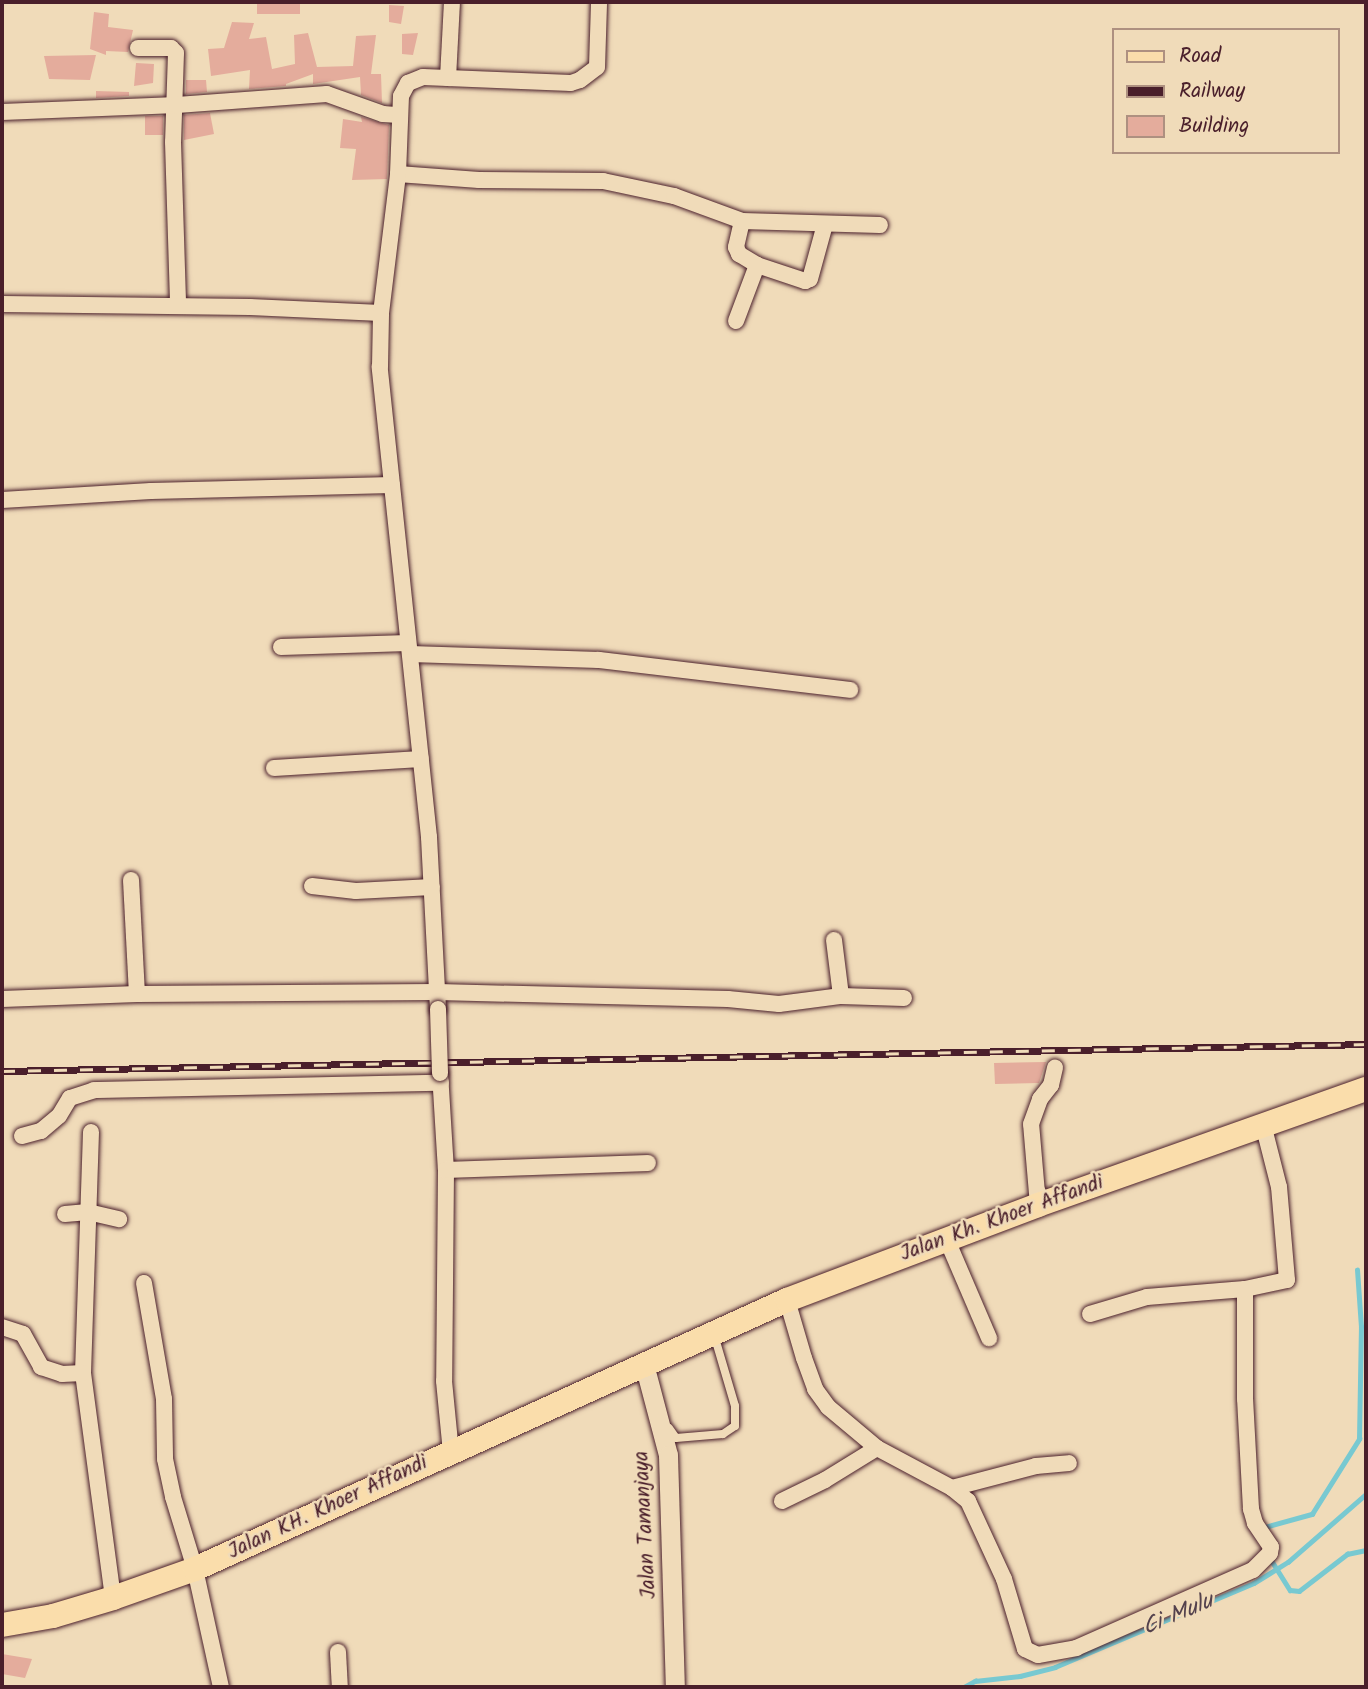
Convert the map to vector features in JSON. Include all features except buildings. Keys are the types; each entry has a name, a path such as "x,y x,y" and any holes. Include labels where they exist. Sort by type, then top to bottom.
{"main road":[{"name":"Jalan Kh. Khoer Affandi","path":"649,1362 787,1300 1038,1205 1366,1089"},
{"name":"Jalan KH. Khoer Affandi","path":"2,1625 53,1616 195,1569 649,1362"}],"street":[{"path":"448,78 452,2"},
{"path":"451,1452 444,1381 446,1170 432,887 380,367 381,313 398,174 399,114 401,96 408,83 423,77 571,83 580,80 597,67 599,2"},
{"path":"138,48 175,49 177,105 173,142 178,305"},
{"path":"2,112 177,105 327,94 383,114 399,114"},
{"path":"398,174 479,180 603,181 674,197 742,220 880,225"},
{"path":"742,220 737,252 757,265 808,280 825,224"},
{"path":"736,321 757,265"},
{"path":"2,304 178,305 381,313"},
{"path":"2,500 151,491 392,485"},
{"path":"281,647 409,648 599,660 850,690"},
{"path":"274,768 421,759"},
{"path":"131,880 137,995"},
{"path":"312,886 356,891 432,887"},
{"path":"834,940 841,996"},
{"path":"2,999 438,992 728,999 779,1004 841,996 904,998"},
{"path":"1038,1205 1031,1124 1040,1099 1051,1085 1055,1067"},
{"path":"22,1136 41,1131 59,1116 70,1098 94,1090 440,1078"},
{"path":"1090,1314 1147,1297 1245,1289 1284,1282 1289,1277 1279,1187 1263,1124"},
{"path":"91,1132 83,1373 113,1598"},
{"path":"446,1170 648,1163"},
{"path":"65,1214 88,1212 119,1219"},
{"path":"947,1240 989,1338"},
{"path":"144,1283 164,1399 165,1459 173,1497 195,1569 221,1687"},
{"path":"787,1300 816,1389 828,1408 877,1448 952,1488 968,1501 997,1562 1025,1649 1034,1655 1076,1648 1253,1570 1268,1556 1270,1544 1259,1529 1251,1508 1245,1399 1245,1289"},
{"path":"2,1327 23,1334 41,1367 62,1374 83,1373"},
{"name":"Jalan Tamanjaya","path":"649,1362 668,1455 675,1687"},
{"path":"782,1501 825,1480 877,1448"},
{"path":"952,1488 1037,1466 1069,1463"},
{"path":"338,1652 340,1687"}],"lane":[{"path":"649,1362 673,1436 730,1432 736,1420 735,1406 713,1332"}],"waterway":[{"path":"1261,1528 1312,1514 1359,1439 1361,1327 1357,1270"},
{"name":"Ci Mulu","path":"964,1687 975,1681 1020,1676 1055,1667 1254,1583 1288,1562 1366,1494"},
{"path":"1270,1558 1290,1590 1299,1591 1347,1554 1366,1550"}],"railway":[{"path":"2,1071 1366,1044"}]}
